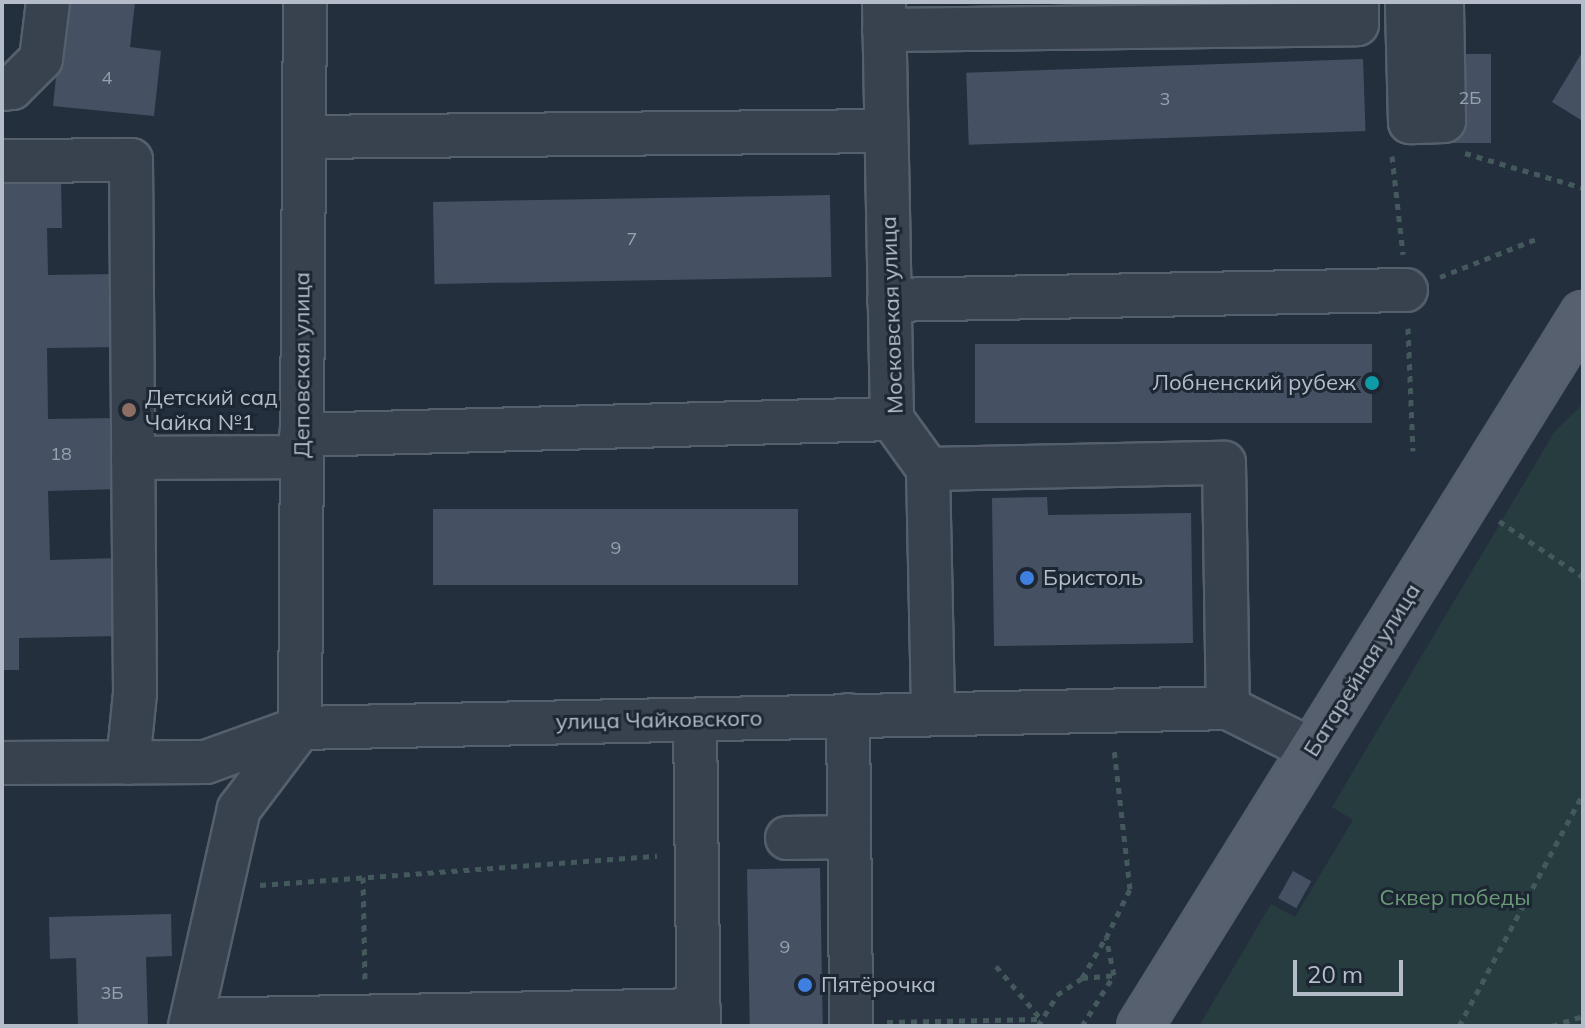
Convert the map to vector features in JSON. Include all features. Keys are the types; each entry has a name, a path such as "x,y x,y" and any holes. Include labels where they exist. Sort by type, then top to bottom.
{"main road":[{"name":"Батарейная улица","path":"1140,1026 1583,314"}],"street":[{"path":"2,89 12,88 41,59 48,2"},
{"name":"Деповская улица","path":"300,728 305,2"},
{"path":"884,16 1357,13 1407,24"},
{"name":"Московская улица","path":"884,16 892,419 928,469"},
{"path":"304,137 885,131"},
{"path":"2,161 131,160 135,693 128,763"},
{"path":"889,300 1406,290"},
{"path":"133,458 301,446 892,419"},
{"path":"933,714 928,469 1224,463 1228,708"},
{"name":"улица Чайковского","path":"2,763 206,762 300,728 1228,708 1312,750"},
{"path":"848,715 851,1024"},
{"path":"300,728 239,809 192,1023 365,1016 699,1018 695,720"},
{"path":"787,838 848,837"}],"path":[{"path":"1391,147 1406,290 1413,451"},
{"path":"1449,149 1583,188"},
{"path":"1406,290 1536,239"},
{"path":"1495,519 1583,577"},
{"path":"1038,1026 1057,995 1082,978 1130,889 1110,711"},
{"path":"1459,1026 1583,794"},
{"path":"248,886 698,853"},
{"path":"363,877 365,1016"},
{"path":"1082,1026 1114,975 1106,938"},
{"path":"996,966 1042,1019"},
{"path":"1082,978 1114,975 1122,980"},
{"path":"1552,1026 1583,1016"},
{"path":"851,1024 1042,1019"}],"green space":[{"name":"Сквер победы","path":"1583,404 1583,1026 1199,1026 1271,904 1295,917 1353,820 1332,807 1555,431"}],"building":[{"path":"64,2 135,2 130,47 161,51 154,116 53,106"},
{"path":"1583,51 1583,117 1581,120 1552,102"},
{"path":"1448,54 1491,54 1491,143 1448,143"},
{"path":"1363,59 1366,131 969,145 966,73"},
{"path":"61,180 62,228 47,228 48,275 117,274 119,347 47,348 48,419 119,418 120,489 48,491 50,560 119,558 120,636 19,638 19,670 2,670 2,182"},
{"path":"830,195 831,277 434,284 433,202"},
{"path":"975,344 1372,344 1372,423 975,423"},
{"path":"1047,497 1048,515 1191,513 1193,643 994,646 992,498"},
{"path":"433,509 798,509 798,585 433,585"},
{"path":"820,868 823,1026 750,1026 747,869"},
{"path":"1293,871 1311,881 1296,908 1278,898"},
{"path":"171,914 172,956 146,957 148,1026 78,1026 76,958 50,959 49,917"}],"place":[{"name":"Лобненский рубеж","path":"1372,383"},
{"name":"Детский сад Чайка №1","path":"129,410"},
{"name":"Бристоль","path":"1027,578"},
{"name":"Пятёрочка","path":"805,985"}]}
